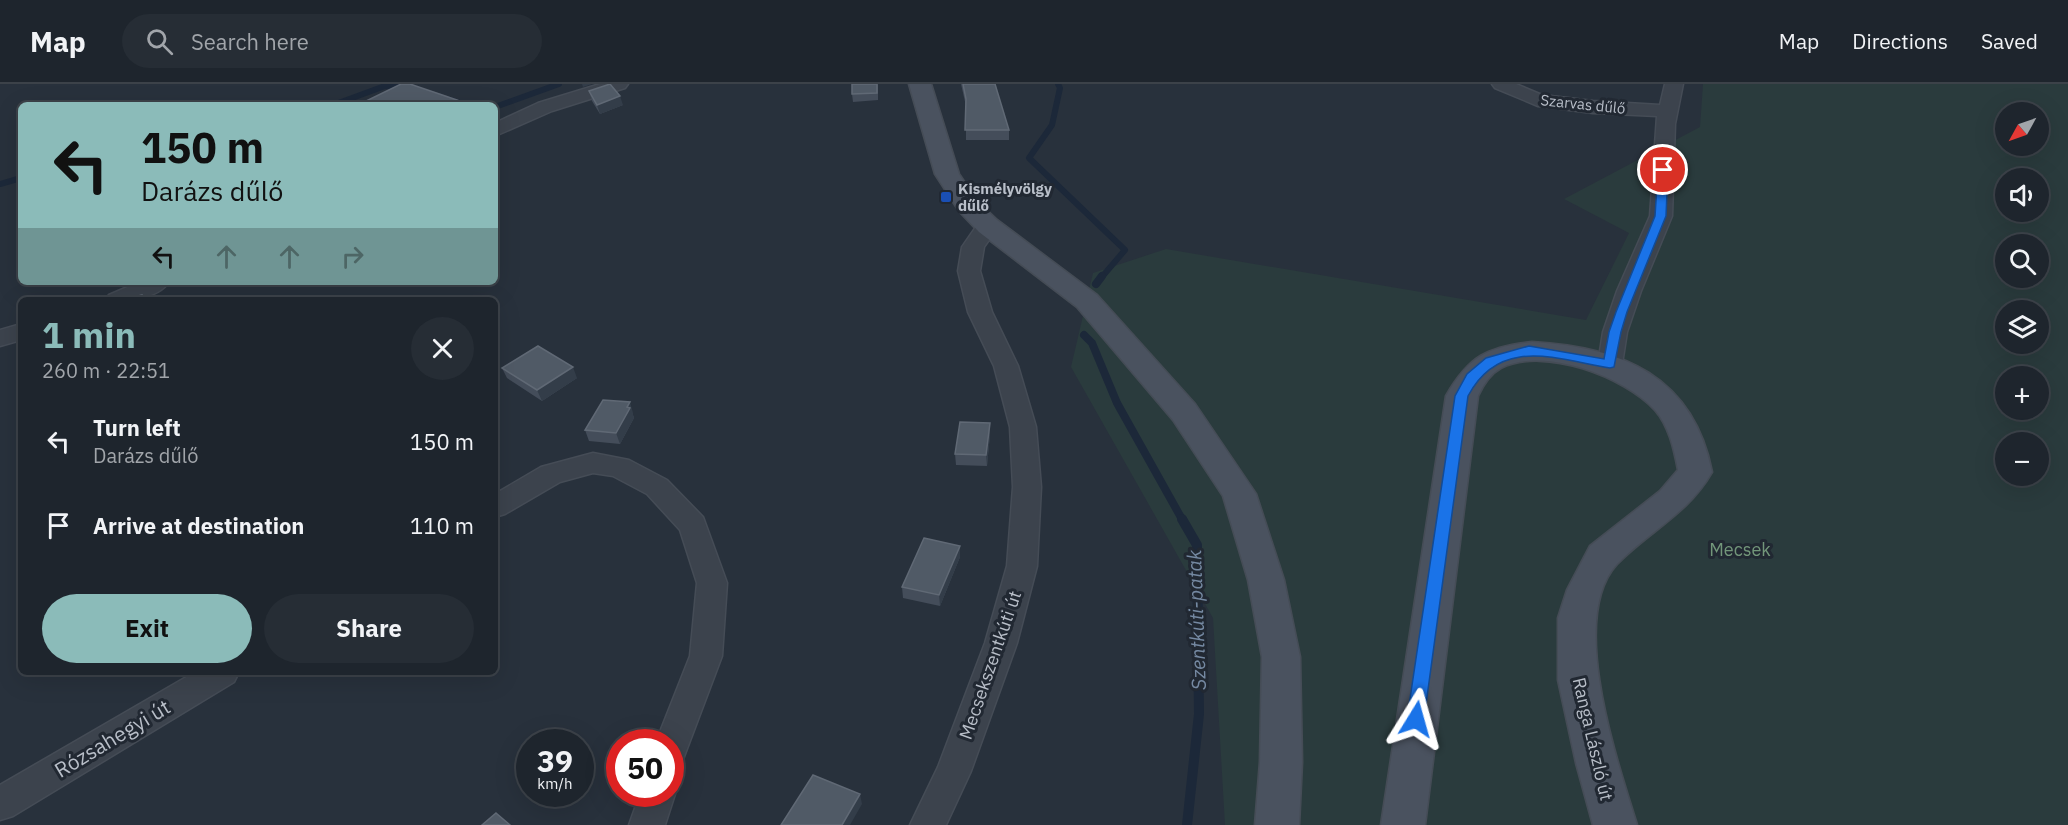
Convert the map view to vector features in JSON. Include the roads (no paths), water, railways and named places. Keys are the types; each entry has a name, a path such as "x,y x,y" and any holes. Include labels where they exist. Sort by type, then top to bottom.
{"main road":[{"path":"920,84 947,174 968,206 988,226 1087,301 1184,412 1239,494 1266,580 1281,657 1281,762 1277,825"},
{"name":"Ranga László út","path":"1403,825 1408,773 1462,396 1472,377 1491,361 1529,350 1610,364 1664,399 1680,421 1695,472 1672,500 1603,556 1585,590 1576,618 1578,680 1597,763 1615,825"}],"street":[{"path":"498,109 564,84"},
{"path":"498,129 545,107 619,84"},
{"name":"Szarvas dűlő","path":"1501,84 1538,100 1593,107 1668,111"},
{"path":"1610,364 1615,332 1661,216 1665,124 1674,84"},
{"name":"Mecsekszentkúti út","path":"928,825 954,771 1001,643 1022,566 1028,487 1023,427 1006,366 980,312 969,271 973,247 988,226"},
{"path":"124,297 151,285"},
{"path":"0,338 18,333"},
{"path":"498,505 551,474 592,464 619,467 657,487 693,525 712,583 706,656 678,729"},
{"name":"Rózsahegyi út","path":"0,804 218,675"},
{"path":"647,825 653,807"}],"waterway":[{"path":"498,106 559,84"},
{"name":"Szentkúti-patak","path":"1058,84 1060,88 1052,125 1029,158 1125,250 1101,278"},
{"path":"341,102 385,86 404,87"},
{"path":"448,99 457,102"},
{"path":"0,184 18,179"},
{"name":"Szentkúti-patak","path":"1096,284 1102,276"},
{"name":"Szentkúti-patak","path":"1084,335 1092,343 1117,403 1183,521"},
{"name":"Szentkúti-patak","path":"1182,519 1197,545 1199,714 1187,825"}],"place":[{"name":"Kismélyvölgy dűlő","path":"946,197"}],"park label":[{"name":"Mecsek","path":"1740,549"}]}
